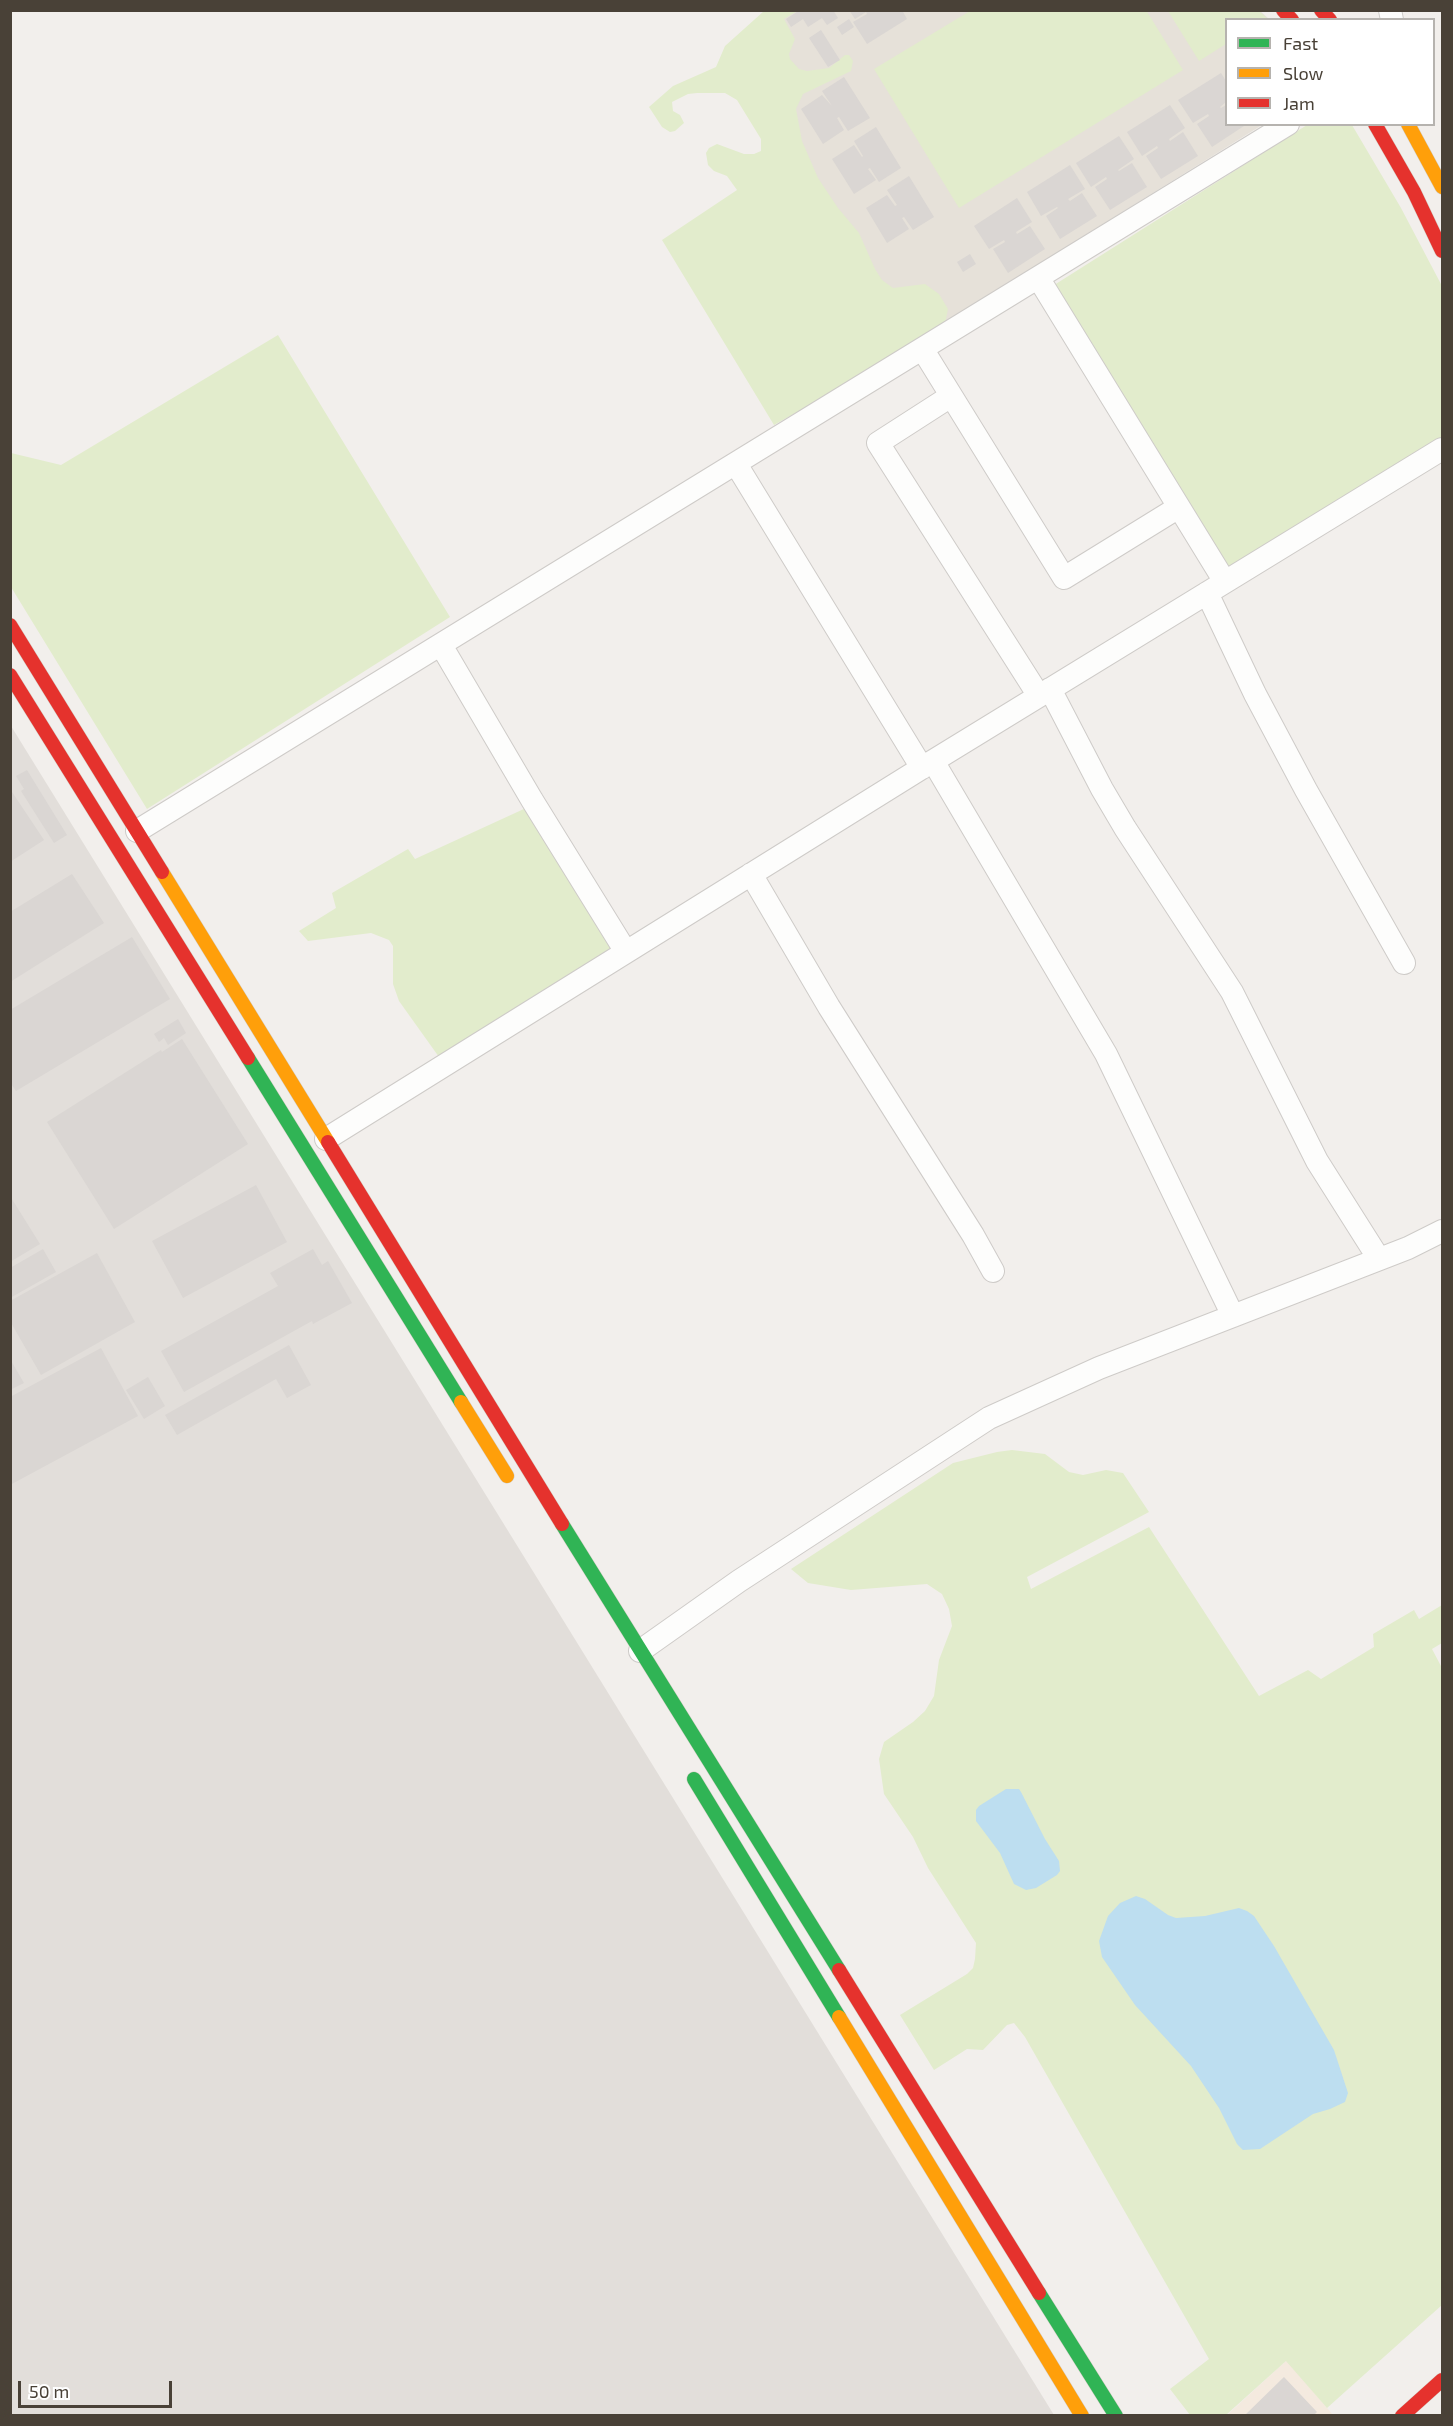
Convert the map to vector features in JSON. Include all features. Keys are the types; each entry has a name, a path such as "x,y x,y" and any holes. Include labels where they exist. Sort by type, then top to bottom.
{"street":[{"path":"115,845 1285,126"},
{"path":"1376,126 1405,174 1443,251"},
{"path":"1409,126 1443,188"},
{"path":"1039,279 1179,507 1216,587 1255,694 1306,790 1404,963"},
{"path":"923,350 1064,578 1179,507"},
{"path":"951,396 878,442 1045,692 1125,828 1232,992 1317,1161 1379,1259"},
{"path":"326,1139 927,764 1443,449"},
{"path":"736,464 927,764 1106,1054 1233,1316"},
{"path":"10,625 640,1651 1116,2415"},
{"path":"441,645 531,800 626,952"},
{"path":"10,675 516,1491"},
{"path":"751,874 836,1016 974,1234 993,1271"},
{"path":"640,1651 740,1581 989,1418 1099,1368 1379,1259 1443,1231"},
{"path":"685,1764 1083,2415"},
{"path":"1402,2415 1443,2380"}],"shaded area":[{"path":"1259,10 1268,18 1225,18 1225,126 1260,126 909,345 733,44 788,11"},
{"path":"11,726 1054,2415 11,2415"},
{"path":"1287,2360 1333,2415 1226,2416"}],"green space":[{"path":"1146,10 1183,70 959,208 874,69 970,11"},
{"path":"764,11 797,11 784,19 795,39 789,54 790,59 799,69 807,71 829,68 845,55 849,55 853,61 851,71 803,94 796,109 802,141 818,178 838,208 859,233 882,280 893,288 925,284 939,294 948,309 945,324 895,357 774,425 662,240 737,190 727,176 714,171 708,165 706,153 709,148 717,144 744,154 754,154 761,151 761,139 737,100 725,93 688,94 672,102 673,111 680,115 684,123 675,131 670,132 662,127 649,107 673,86 716,67 725,46"},
{"path":"1168,11 1259,11 1267,18 1225,18 1225,45 1199,61"},
{"path":"1305,126 1353,126 1401,208 1442,286 1442,440 1229,572 1051,287"},
{"path":"278,335 450,617 147,809 11,587 11,453 61,465"},
{"path":"526,808 611,949 439,1057 399,1001 393,984 393,946 389,940 371,933 308,941 299,931 336,908 332,893 408,849 415,859"},
{"path":"1012,1450 1045,1454 1069,1472 1083,1475 1106,1470 1123,1473 1149,1512 1027,1577 1031,1589 1149,1527 1259,1696 1308,1670 1321,1679 1374,1647 1373,1634 1414,1610 1419,1619 1442,1605 1442,1643 1432,1649 1442,1668 1442,2305 1327,2408 1286,2361 1226,2415 1190,2415 1170,2389 1209,2359 1025,2037 1014,2023 1007,2025 983,2050 967,2049 934,2070 900,2015 967,1974 973,1968 975,1959 976,1943 928,1868 913,1837 884,1794 879,1759 884,1742 925,1711 934,1696 939,1660 952,1626 949,1609 942,1594 927,1584 851,1590 808,1583 791,1569 953,1463"}],"water":[{"path":"1006,1789 1019,1789 1059,1861 1060,1871 1057,1875 1036,1888 1026,1890 1014,1884 1000,1853 976,1821 976,1810 979,1806"},
{"path":"1136,1896 1176,1918 1205,1916 1239,1908 1254,1916 1334,2050 1348,2093 1345,2102 1313,2114 1260,2149 1243,2150 1237,2144 1219,2108 1191,2066 1135,2005 1102,1957 1099,1941 1108,1916 1120,1903"}],"building":[{"path":"800,10 833,10 838,18 827,25 822,18 808,27 803,19 791,27 786,19"},
{"path":"849,10 902,10 907,19 867,44 853,22 867,14 866,12 855,19"},
{"path":"849,19 854,27 842,35 837,27"},
{"path":"821,30 840,60 828,67 809,38"},
{"path":"1221,73 1225,79 1225,103 1220,107 1225,106 1225,126 1244,126 1212,147 1197,124 1209,116 1208,114 1193,123 1178,100"},
{"path":"844,77 870,118 848,131 839,117 837,118 844,130 823,144 801,109 822,95 832,106 822,91"},
{"path":"1170,105 1185,128 1169,139 1170,141 1183,132 1198,156 1161,179 1146,156 1158,148 1157,146 1142,156 1127,132"},
{"path":"876,127 901,168 879,182 870,168 868,169 876,180 854,194 832,159 854,145 862,157 854,141"},
{"path":"1119,136 1134,159 1118,170 1132,163 1147,187 1110,210 1095,187 1107,179 1106,177 1091,187 1076,163"},
{"path":"1070,165 1085,189 1068,199 1070,201 1082,193 1097,216 1060,239 1046,216 1058,208 1041,216 1027,192"},
{"path":"909,176 934,217 913,230 904,217 902,218 909,229 887,243 866,208 887,195 895,206 897,205 887,190"},
{"path":"1017,198 1032,222 1016,232 1017,234 1030,226 1045,249 1008,273 993,249 1005,242 1004,240 989,249 974,226"},
{"path":"970,254 976,264 963,272 957,262"},
{"path":"27,770 67,835 54,843 21,791 24,789 16,776"},
{"path":"10,789 44,840 10,862"},
{"path":"72,874 104,923 10,982 10,912"},
{"path":"132,937 170,999 16,1091 10,1082 10,1010"},
{"path":"178,1019 186,1033 168,1045 164,1038 159,1042 154,1034"},
{"path":"182,1039 248,1144 114,1229 47,1122"},
{"path":"256,1185 287,1242 183,1298 152,1241"},
{"path":"10,1196 40,1244 10,1262"},
{"path":"43,1249 56,1272 10,1298 10,1268"},
{"path":"313,1249 322,1265 328,1261 352,1303 313,1324 312,1321 184,1392 161,1351 278,1286 270,1273"},
{"path":"97,1253 135,1322 41,1375 10,1321 10,1301"},
{"path":"289,1345 311,1385 287,1398 276,1379 177,1435 165,1415"},
{"path":"101,1348 138,1416 10,1485 10,1397"},
{"path":"10,1359 24,1383 10,1390"},
{"path":"148,1377 165,1406 144,1419 126,1390"},
{"path":"1284,2377 1317,2412 1313,2416 1244,2416"}],"traffic: fast":[{"path":"248,1058 461,1402"},
{"path":"562,1524 839,1970"},
{"path":"694,1779 839,2017"},
{"path":"1039,2293 1116,2416"}],"traffic: slow":[{"path":"1409,126 1442,187"},
{"path":"162,872 328,1142"},
{"path":"461,1402 507,1476"},
{"path":"839,2017 1082,2416"}],"traffic: jam":[{"path":"1283,10 1290,18"},
{"path":"1321,10 1328,18"},
{"path":"1376,126 1414,192 1442,251"},
{"path":"10,625 162,872"},
{"path":"10,675 248,1058"},
{"path":"328,1142 562,1524"},
{"path":"839,1970 1039,2293"},
{"path":"1402,2416 1442,2380"}]}
